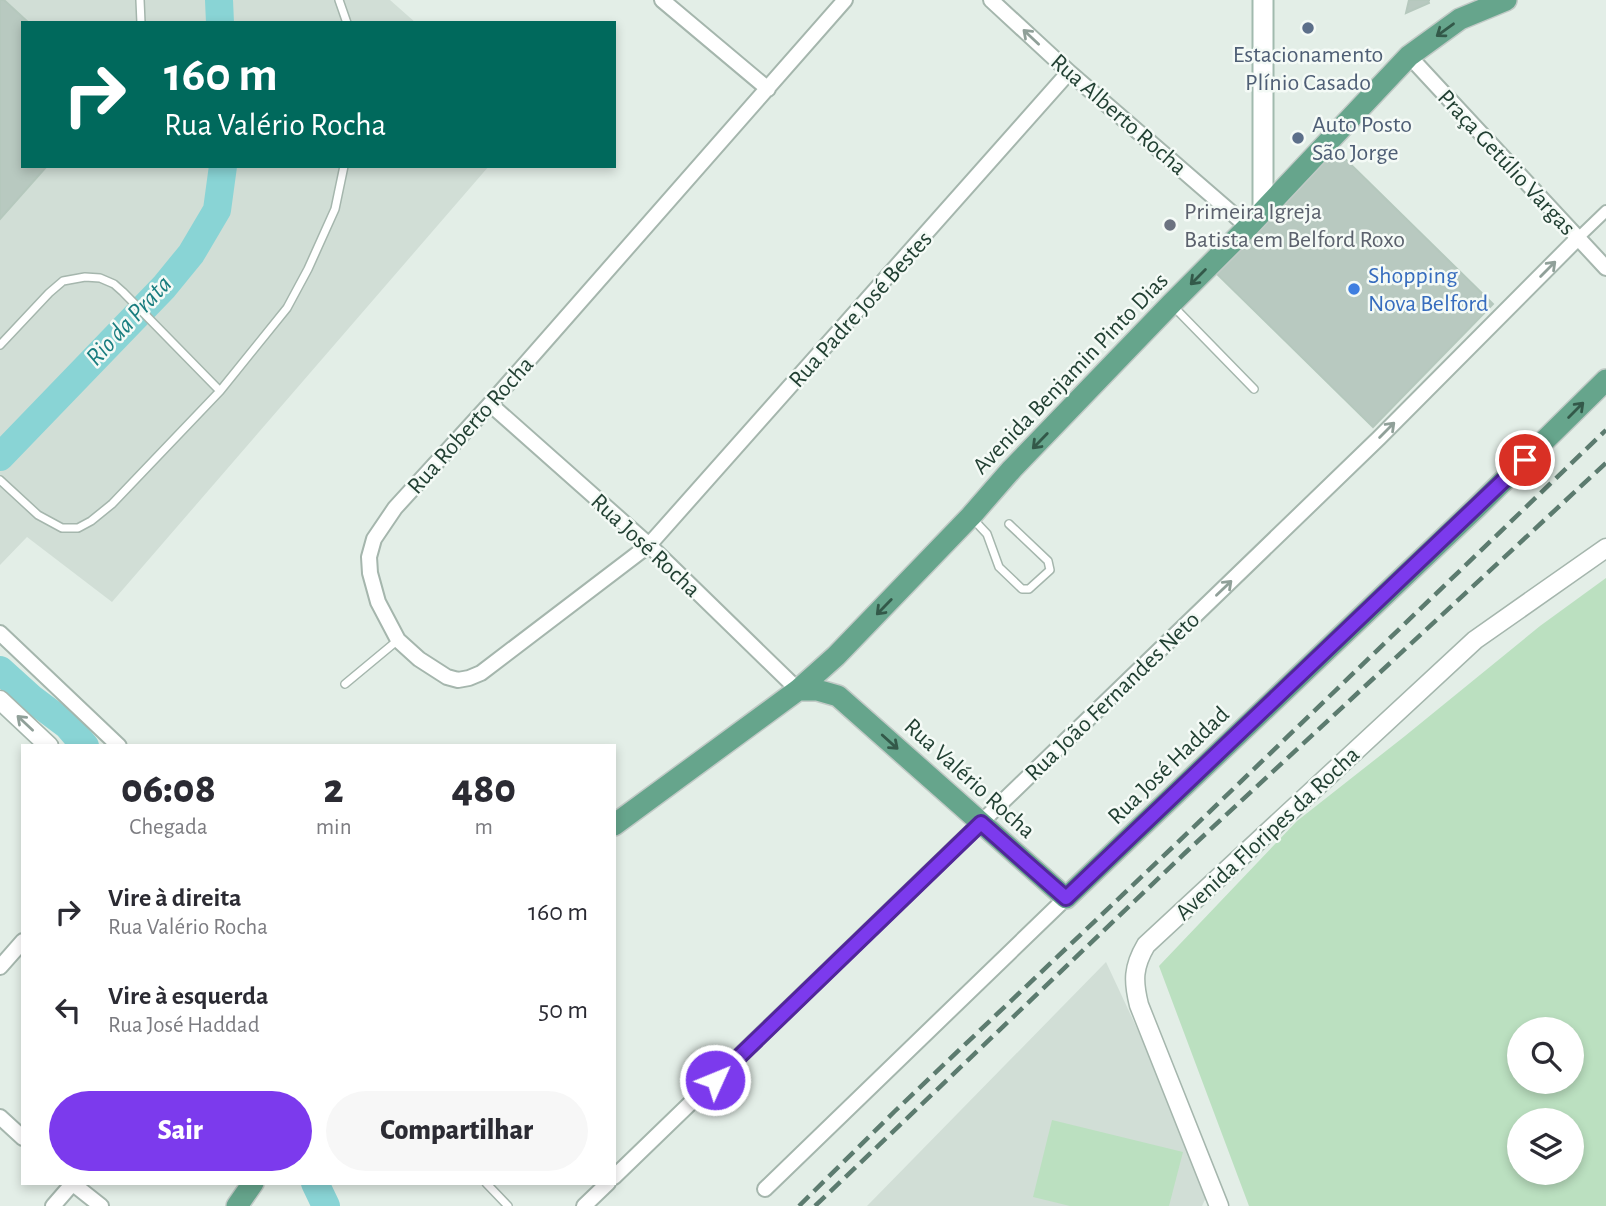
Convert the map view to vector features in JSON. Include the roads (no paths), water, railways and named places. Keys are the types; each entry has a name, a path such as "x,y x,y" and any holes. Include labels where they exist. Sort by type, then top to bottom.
{"main road":[{"path":"1262,0 1263,211"},
{"name":"Avenida Benjamin Pinto Dias","path":"616,824 799,690 836,656 971,516 1021,459 1248,227 1409,57 1460,19 1506,0"},
{"name":"Rua José Haddad","path":"1066,898 1477,507 1606,380"},
{"path":"799,690 817,690 838,696 834,678 836,656"},
{"name":"Rua Valério Rocha","path":"838,696 1066,898"},
{"path":"237,1206 252,1185"}],"street":[{"path":"662,0 768,89"},
{"name":"Rua Roberto Rocha","path":"649,545 481,673 458,680 447,677 419,659 398,640 379,602 370,573 369,557 374,539 395,508 490,404 845,0"},
{"name":"Rua Alberto Rocha","path":"991,0 1069,72 1248,227"},
{"name":"Praça Getúlio Vargas","path":"1409,57 1606,268"},
{"name":"Rua Padre José Bestes","path":"649,545 1069,72"},
{"name":"Rua João Fernandes Neto","path":"616,1175 1379,438 1606,211"},
{"name":"Rua José Rocha","path":"490,404 649,545 799,690"},
{"name":"Avenida Floripes da Rocha","path":"1219,1206 1139,1005 1135,990 1138,958 1146,945 1475,640 1606,548"},
{"path":"0,633 117,744"},
{"path":"0,700 48,744"},
{"name":"Rua José Haddad","path":"765,1189 1066,898"},
{"path":"0,967 21,943"},
{"path":"0,1117 21,1136"},
{"path":"53,1206 71,1185"},
{"path":"75,1185 101,1206"},
{"path":"584,1206 606,1185"}],"lane":[{"path":"140,0 141,21"},
{"path":"339,0 346,21"},
{"path":"2,482 38,515 62,528 78,528 112,504 220,391 288,307 335,209 344,168"},
{"path":"0,345 63,281 85,277 100,278 114,284 123,292 220,391"},
{"path":"1171,304 1254,389"},
{"path":"971,516 987,534 999,567 1023,589 1029,589 1051,566 1009,524"},
{"path":"345,684 398,640"},
{"path":"488,1185 508,1206"}],"waterway":[{"name":"Rio da Prata","path":"219,0 220,21"},
{"name":"Rio da Prata","path":"0,457 164,287 191,254 217,210 223,168"},
{"name":"Rio da Prata","path":"0,670 67,725 83,744"},
{"name":"Rio da Prata","path":"316,1185 326,1206"}],"railway":[{"path":"799,1206 1606,430"},
{"path":"815,1206 1185,853 1606,463"}],"place":[{"name":"Estacionamento Plínio Casado","path":"1308,28"},
{"name":"Auto Posto São Jorge","path":"1298,138"},
{"name":"Primeira Igreja Batista em Belford Roxo","path":"1170,225"},
{"name":"Shopping Nova Belford","path":"1354,289"}]}
